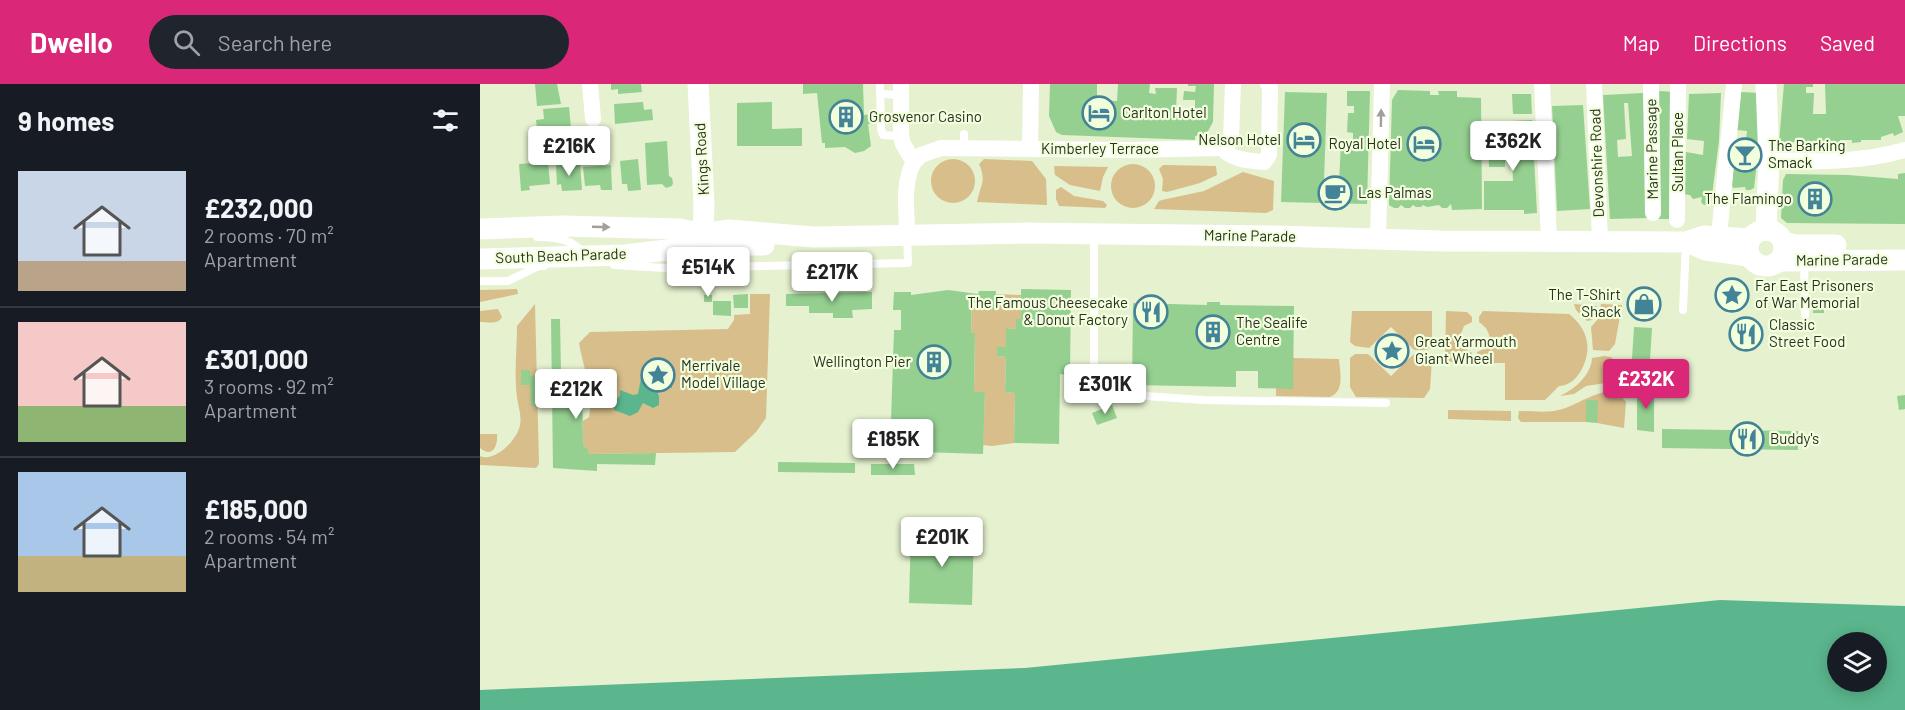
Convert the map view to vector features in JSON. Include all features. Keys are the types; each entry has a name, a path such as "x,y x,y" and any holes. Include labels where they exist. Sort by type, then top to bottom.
{"street":[{"path":"590,84 593,119"},
{"name":"Kings Road","path":"698,84 704,204 703,234"},
{"path":"1030,149 1031,84"},
{"path":"1233,84 1230,138 1228,144 1222,148 1226,153 1237,156 1242,161 1264,162 1269,155 1270,88 1268,84"},
{"path":"1378,239 1382,84"},
{"path":"1542,84 1549,241"},
{"name":"Devonshire Road","path":"1594,84 1600,242"},
{"name":"Marine Passage","path":"1651,84 1653,213"},
{"name":"Sultan Place","path":"1677,220 1678,84"},
{"path":"1719,237 1734,84"},
{"path":"1765,246 1769,160 1766,84"},
{"path":"901,90 901,136 914,162 907,181 906,234"},
{"name":"Kimberley Terrace","path":"914,162 921,155 930,151 964,141 1030,149 1222,148"},
{"path":"1769,160 1822,162 1886,155 1905,150"},
{"name":"South Beach Parade","path":"494,236 562,226 680,229 703,234"},
{"name":"Marine Parade","path":"703,234 729,230 814,237 1025,233 1600,242 1686,242 1704,236 1765,246 1804,260 1905,260"},
{"name":"South Beach Parade","path":"480,260 555,257 593,260 683,248 703,234"},
{"name":"Marine Parade","path":"1686,242 1706,250 1795,245 1905,245"}],"lane":[{"path":"880,84 880,129 883,135 901,136"},
{"path":"880,94 901,90"},
{"path":"703,234 720,266"},
{"path":"480,281 508,281 539,266 593,260 664,268 908,263 906,234"},
{"path":"1094,235 1094,370 1107,388 1116,394 1203,400 1386,403"},
{"path":"494,236 545,250 555,257"},
{"path":"494,236 564,239 578,246 593,260"},
{"path":"1683,310 1686,242"},
{"path":"1804,260 1805,315"}],"shaded area":[{"path":"953,159 962,160 969,165 974,172 974,190 969,197 962,202 953,203 944,202 937,197 932,190 931,181 932,172 937,165 944,160"},
{"path":"984,159 1032,161 1046,179 1047,205 977,202 983,179 979,164"},
{"path":"1133,164 1148,171 1155,186 1148,201 1133,208 1118,201 1111,186 1118,171"},
{"path":"1163,165 1216,166 1217,175 1200,183 1167,192 1162,191 1163,179 1159,169"},
{"path":"1054,166 1108,167 1100,191 1070,185 1055,175"},
{"path":"1243,172 1274,181 1273,210 1266,213 1154,209 1159,201 1204,191"},
{"path":"1061,187 1074,196 1103,201 1107,205 1105,208 1059,206 1056,190"},
{"path":"517,289 518,294 480,302 480,290"},
{"path":"750,294 770,294 766,418 756,432 735,452 588,454 588,449 583,445 583,421 589,417 590,398 579,343 590,332 728,329 734,320 734,315 750,314"},
{"path":"996,294 1021,295 1021,319 1016,319 1016,329 1006,328 1006,347 997,347 997,356 1006,357 1005,392 1015,393 1014,443 992,446 983,445 985,392 974,392 975,334 971,333 972,308 995,309"},
{"path":"535,304 539,464 536,468 480,465 480,456 486,457 499,453 518,431 521,418 516,379 517,326"},
{"path":"1574,304 1597,306 1592,320 1587,321 1576,310"},
{"path":"1601,304 1622,305 1615,344 1609,351 1593,350 1591,327 1598,319"},
{"path":"498,309 502,317 500,320 492,323 480,322 480,311"},
{"path":"1352,311 1432,311 1432,346 1427,350 1414,350 1391,327 1369,348 1355,346 1350,342"},
{"path":"1446,311 1467,312 1472,317 1472,322 1464,326 1460,336 1463,347 1472,353 1467,363 1449,362 1445,357"},
{"path":"1483,311 1569,314 1581,326 1587,342 1587,356 1577,377 1566,385 1559,386 1545,400 1505,400 1505,363 1481,363 1477,358 1477,352 1484,349 1490,340 1487,330 1479,322"},
{"path":"1355,354 1368,354 1391,376 1414,354 1427,355 1432,360 1430,389 1424,398 1356,397 1350,387 1350,358"},
{"path":"1604,356 1614,360 1615,373 1611,380 1586,386 1574,394 1560,396 1581,381 1589,370 1592,358"},
{"path":"1293,358 1339,359 1340,386 1335,394 1330,397 1276,396 1276,388"},
{"path":"657,372 663,374 672,385 672,388 659,386 656,390 659,405 653,408 643,403 638,412 630,416 614,410 613,402 620,396 620,390 633,395 638,394 641,378"},
{"path":"1609,391 1618,393 1626,402 1624,428 1597,423 1597,400 1586,400 1586,422 1521,422 1518,418 1519,411 1556,411"},
{"path":"1448,410 1511,411 1511,421 1448,419"},
{"path":"480,434 497,434 494,449 488,452 480,448"},
{"path":"1720,600 1905,606 1905,710 480,710 480,690 1025,668"}],"building":[{"path":"535,84 557,84 561,104 537,106"},
{"path":"611,84 641,84 642,92 618,94 618,89 611,90"},
{"name":"Grosvenor Casino","path":"803,84 863,84 864,115 873,114 873,123 868,124 871,146 855,153 845,147 825,148 825,143 822,143 817,93 803,94"},
{"name":"Carlton Hotel","path":"1050,84 1097,84 1097,100 1117,101 1118,84 1150,84 1149,93 1156,94 1155,88 1177,88 1176,111 1195,111 1195,100 1183,100 1184,91 1195,92 1196,86 1188,86 1188,84 1214,84 1213,122 1208,131 1195,136 1195,140 1062,135 1056,132 1049,116"},
{"path":"1784,84 1813,84 1813,87 1806,87 1806,93 1814,93 1813,114 1826,114 1825,84 1905,84 1905,116 1898,116 1903,132 1894,136 1893,133 1881,137 1881,140 1861,140 1861,142 1852,143 1852,140 1840,140 1840,143 1779,142"},
{"name":"Royal Hotel","path":"1398,90 1430,91 1430,95 1439,95 1438,91 1457,91 1457,97 1481,98 1482,209 1452,210 1451,204 1447,208 1439,205 1416,207 1413,205 1405,208 1401,205 1394,208 1389,205 1392,100"},
{"name":"Nelson Hotel","path":"1347,91 1370,91 1367,204 1281,202 1285,92 1327,93 1324,181 1339,182 1341,143 1353,144 1353,133 1347,132 1348,113 1354,113 1354,106 1347,106"},
{"path":"1659,91 1675,92 1672,219 1655,219"},
{"path":"1741,92 1760,93 1757,163 1754,188 1750,190 1746,190 1745,187 1733,188 1732,185 1734,147 1745,148 1747,131 1737,130"},
{"path":"1643,93 1649,218 1610,219 1603,95","holes":["1624,103 1628,103 1632,156 1618,157 1617,140 1626,139"]},
{"path":"1721,93 1719,141 1711,203 1704,205 1701,202 1702,197 1693,199 1690,195 1681,194 1686,152 1703,155 1704,141 1687,139 1689,94"},
{"path":"1512,94 1531,94 1532,114 1513,114"},
{"path":"643,102 644,110 652,109 653,120 615,124 614,104"},
{"path":"772,102 772,129 802,128 802,146 737,146 737,103"},
{"path":"1583,105 1590,209 1557,211 1552,106"},
{"path":"569,107 571,128 545,131 545,128 537,128 536,120 544,119 543,109"},
{"path":"1532,120 1537,213 1524,214 1524,210 1484,210 1484,181 1513,181 1512,158 1505,158 1505,167 1489,167 1488,140 1513,140 1512,121"},
{"path":"667,141 669,176 672,178 672,186 666,188 662,184 647,185 645,143"},
{"path":"638,159 641,190 628,191 627,184 622,184 620,161"},
{"path":"548,162 550,184 529,186 530,190 521,191 519,164"},
{"path":"580,163 582,190 562,191 561,184 557,185 556,165"},
{"path":"611,165 612,190 601,190 600,185 585,186 583,167"},
{"path":"1905,173 1905,224 1787,223 1781,218 1783,180 1786,174 1898,179 1898,174"},
{"path":"1021,289 1071,290 1070,375 1060,374 1059,444 1014,443 1015,393 1005,392 1006,357 997,356 997,347 1006,347 1006,328 1016,329 1016,319 1021,319"},
{"name":"Wellington Pier","path":"948,290 978,294 979,291 996,291 995,309 978,308 979,304 972,302 971,333 975,333 974,392 985,392 983,454 890,451 894,330 901,330 901,310 893,310 894,292 911,292 911,295"},
{"path":"872,292 872,309 852,310 853,318 833,318 833,313 809,313 809,306 786,306 786,294"},
{"path":"748,294 748,308 734,308 733,295"},
{"path":"704,295 712,295 712,302 704,302"},
{"name":"The T-Shirt Shack","path":"1636,300 1653,301 1652,309 1635,308"},
{"path":"713,301 731,301 731,316 713,315"},
{"name":"The Sealife Centre","path":"1207,302 1220,302 1220,305 1294,306 1293,389 1258,388 1258,371 1236,371 1236,387 1132,385 1133,303 1207,305"},
{"path":"1824,307 1824,313 1813,313 1813,308"},
{"name":"Classic Street Food","path":"1741,318 1754,319 1754,346 1739,346"},
{"path":"551,319 560,319 561,372 582,371 583,445 588,449 588,454 656,453 655,465 597,464 597,471 553,468"},
{"path":"1634,327 1652,328 1650,360 1632,359"},
{"path":"521,370 530,370 530,376 537,375 538,406 531,406 530,385 521,385"},
{"path":"1637,389 1654,390 1654,432 1637,430"},
{"path":"1905,395 1905,409 1899,410 1897,396"},
{"path":"1586,400 1598,400 1597,423 1586,422"},
{"path":"1112,405 1117,418 1097,425 1092,413"},
{"path":"1662,429 1798,431 1798,450 1662,448"},
{"path":"778,462 855,463 855,473 778,472"},
{"path":"871,464 914,464 915,475 871,475"},
{"path":"911,531 974,532 972,605 909,603"}],"place":[{"name":"Carlton Hotel","path":"1099,113"},
{"name":"Grosvenor Casino","path":"846,117"},
{"name":"Nelson Hotel","path":"1304,140"},
{"name":"Royal Hotel","path":"1424,144"},
{"name":"The Barking Smack","path":"1745,155"},
{"name":"Las Palmas","path":"1335,193"},
{"name":"The Flamingo","path":"1815,199"},
{"name":"Far East Prisoners of War Memorial","path":"1732,295"},
{"name":"The T-Shirt Shack","path":"1644,304"},
{"name":"The Famous Cheesecake & Donut Factory","path":"1151,312"},
{"name":"The Sealife Centre","path":"1213,332"},
{"name":"Classic Street Food","path":"1746,334"},
{"name":"Great Yarmouth Giant Wheel","path":"1392,351"},
{"name":"Wellington Pier","path":"934,362"},
{"name":"Merrivale Model Village","path":"658,375"},
{"name":"Buddy's","path":"1747,439"}]}
